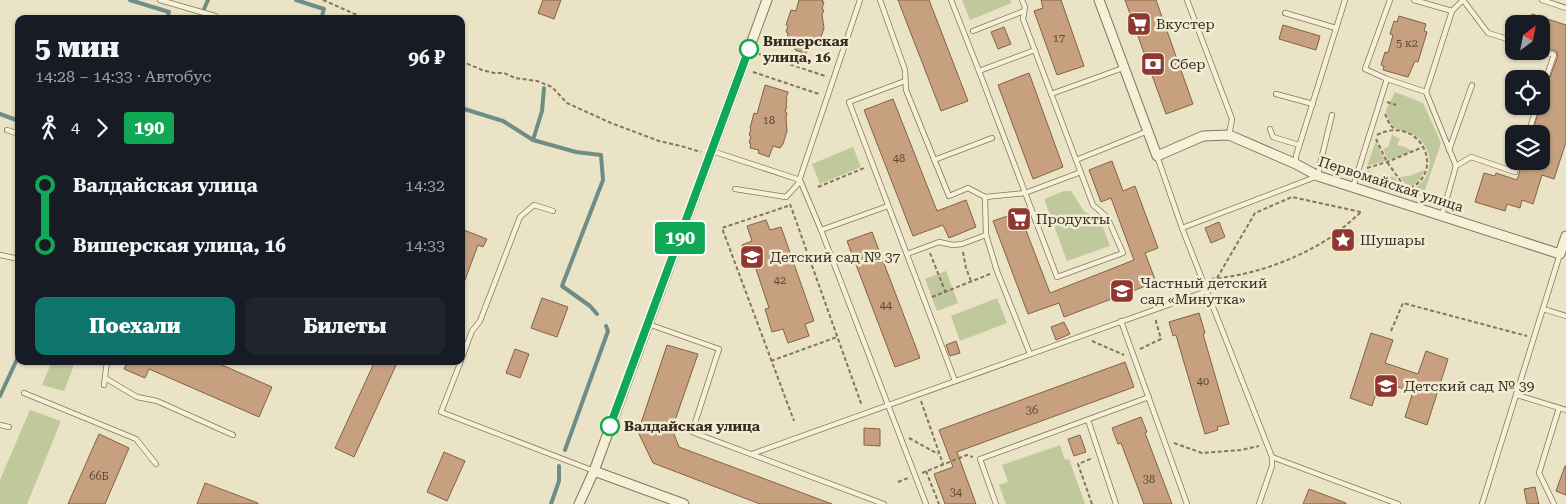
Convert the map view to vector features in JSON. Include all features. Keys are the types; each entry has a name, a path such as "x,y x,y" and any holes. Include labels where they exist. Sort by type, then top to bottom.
{"street":[{"path":"578,504 594,471 767,0"},
{"path":"1099,0 1157,156"},
{"name":"Первомайская улица","path":"1157,156 1203,136 1229,135 1296,164 1318,176 1560,254"},
{"path":"1560,254 1566,236"},
{"path":"594,471 684,504"}],"lane":[{"path":"160,0 212,15"},
{"path":"735,189 786,197 800,180 860,0"},
{"path":"880,0 905,70 906,90 949,196 968,188 985,197 1025,193 1081,172"},
{"path":"951,0 1056,277 1122,253 1107,216 1093,205 1023,19 1025,7 1022,0"},
{"path":"1187,0 1232,119 1229,135"},
{"path":"1296,164 1312,104 1345,0"},
{"path":"1390,0 1365,69 1387,79 1426,92"},
{"path":"1414,0 1452,11"},
{"path":"1442,215 1456,166 1426,92 1452,11 1463,0 1488,33 1505,38"},
{"path":"1542,0 1566,8"},
{"path":"973,31 1024,11"},
{"path":"1285,13 1336,28"},
{"path":"979,70 1034,50"},
{"path":"1549,70 1554,55 1550,54"},
{"path":"1051,94 1124,68"},
{"path":"1353,188 1387,79"},
{"path":"905,81 849,102 955,381"},
{"path":"1449,150 1472,85"},
{"path":"1276,94 1312,104"},
{"path":"1182,228 1318,176 1332,114"},
{"path":"1270,129 1274,137 1300,146"},
{"path":"6,130 15,133"},
{"path":"1076,160 1148,131"},
{"path":"934,160 992,138"},
{"path":"711,153 800,180"},
{"path":"1157,156 1182,228 1272,457 1272,466 1259,504"},
{"path":"1456,166 1471,157 1505,169"},
{"path":"800,180 926,504"},
{"path":"985,197 986,235 997,271 1030,354"},
{"path":"465,350 472,331 480,322 520,217 534,206 553,210"},
{"path":"820,230 888,206"},
{"path":"907,254 939,242 962,244 986,235"},
{"path":"1482,504 1560,254"},
{"path":"0,255 15,258"},
{"path":"752,454 1207,291"},
{"path":"1543,308 1566,316"},
{"path":"1121,322 1134,352 1188,504"},
{"path":"648,324 719,349 692,432 884,504"},
{"path":"104,386 107,365"},
{"path":"459,365 441,412 594,471"},
{"path":"105,378 136,397 157,401 234,435"},
{"path":"24,393 136,439 156,464"},
{"path":"1517,394 1566,410"},
{"path":"996,504 980,459 1149,397"},
{"path":"1554,504 1538,473 1559,408"},
{"path":"1088,420 1116,504"},
{"path":"0,425 9,427"},
{"path":"1272,457 1398,504"}],"path":[{"path":"323,0 357,15"},
{"path":"759,54 825,76"},
{"path":"465,62 494,73 536,81 552,87 567,103 610,123 659,141 711,153"},
{"path":"753,72 818,94"},
{"path":"1387,102 1396,105"},
{"path":"1384,111 1390,125 1396,130"},
{"path":"1400,192 1407,190 1417,185 1425,174 1427,160 1423,147 1413,136 1396,130 1383,132 1375,136 1387,162 1407,190 1412,196"},
{"path":"1365,168 1387,162 1423,147"},
{"path":"818,187 864,168"},
{"path":"793,197 789,205 722,228 794,421"},
{"path":"1202,280 1227,277 1289,261 1330,238 1361,212 1292,197 1255,213 1217,278"},
{"path":"789,205 863,409"},
{"path":"962,246 966,268 971,281"},
{"path":"928,248 945,292"},
{"path":"926,299 984,276"},
{"path":"1391,331 1403,303 1534,339"},
{"path":"1134,352 1161,338 1152,310"},
{"path":"1081,336 1137,361"},
{"path":"771,360 837,337"},
{"path":"918,394 943,464"},
{"path":"898,432 939,454"},
{"path":"1165,439 1202,453 1241,450 1262,445"},
{"path":"898,482 966,455 980,459"},
{"path":"1087,460 1078,464 1092,504"},
{"path":"926,471 939,504"}],"green space":[{"path":"962,0 1010,0 1012,3 970,20"},
{"path":"1395,92 1423,103 1441,143 1423,196 1413,193 1411,190 1419,185 1428,172 1430,165 1429,157 1427,150 1416,136 1397,129 1392,125 1386,110"},
{"path":"1392,135 1400,139 1397,145 1412,151 1388,160 1383,149 1388,147"},
{"path":"1376,141 1385,161 1367,166"},
{"path":"853,147 861,167 820,184 812,164"},
{"path":"1367,170 1377,175 1394,177 1404,188 1382,184 1374,179"},
{"path":"1425,170 1418,182 1408,188 1400,177 1409,176"},
{"path":"1064,191 1071,191 1084,211 1101,222 1110,246 1067,261 1044,199"},
{"path":"946,271 958,303 937,311 925,279"},
{"path":"997,298 1007,323 960,341 951,316"},
{"path":"50,365 74,365 64,391 42,385"},
{"path":"30,410 61,421 27,504 0,504 0,480"},
{"path":"1060,445 1065,460 1069,459 1085,504 1006,504 999,485 1008,482 1002,465"}],"building":[{"path":"543,0 561,0 554,19 538,13"},
{"path":"799,0 823,0 822,2 824,2 822,15 824,28 820,40 816,45 809,43 806,54 786,44 788,26 786,25 791,10 796,11"},
{"path":"898,0 929,0 968,101 941,111"},
{"path":"1041,0 1061,0 1084,66 1057,75 1034,11 1043,8"},
{"path":"1125,0 1156,0 1193,104 1166,114"},
{"path":"1399,16 1426,24 1424,31 1427,32 1418,62 1415,61 1408,77 1383,70 1384,66 1381,65 1385,52 1388,53 1393,35 1390,34 1394,21 1397,22"},
{"path":"1550,20 1566,25 1566,142 1554,179 1542,175 1533,204 1522,200 1520,208 1507,204 1505,211 1475,202 1484,173 1495,176 1496,173 1517,180 1520,170 1550,170 1550,125 1535,125 1538,115 1550,115 1550,77 1558,56 1556,51 1550,49"},
{"path":"1283,25 1320,36 1316,50 1279,39"},
{"path":"1004,27 1011,44 998,49 991,32"},
{"path":"1029,73 1063,167 1033,179 998,85"},
{"path":"765,85 788,92 785,112 787,113 787,131 783,144 780,148 773,146 769,157 758,153 759,150 750,148 751,143 749,143 754,113 757,114"},
{"path":"893,99 937,211 966,200 976,227 949,238 943,225 913,236 864,110"},
{"path":"1112,161 1123,191 1135,186 1158,248 1145,253 1156,282 1064,317 1059,303 1028,314 993,221 1019,212 1050,293 1134,260 1111,198 1101,202 1089,170"},
{"path":"766,220 770,230 781,227 814,321 805,324 809,336 788,343 783,329 772,332 765,309 769,308 754,263 749,265 742,245 752,241 747,226"},
{"path":"1219,222 1225,237 1211,243 1205,228"},
{"path":"465,231 487,239 483,247 478,245 465,280"},
{"path":"872,232 920,358 895,367 847,241"},
{"path":"542,298 568,307 557,337 531,328"},
{"path":"1199,313 1205,333 1203,334 1229,424 1217,427 1218,430 1205,434 1176,335 1173,336 1169,322"},
{"path":"1064,322 1070,334 1056,340 1051,327"},
{"path":"1371,333 1393,340 1385,363 1418,374 1426,351 1448,359 1427,425 1405,417 1413,392 1380,381 1372,406 1350,398"},
{"path":"956,341 960,353 950,356 946,345"},
{"path":"667,345 698,354 672,429 679,447 832,504 760,504 653,463 638,432"},
{"path":"515,349 529,354 520,378 506,373"},
{"path":"1125,362 1134,387 957,452 976,504 945,504 934,474 953,467 939,430"},
{"path":"126,365 222,365 272,387 259,417 149,369 145,378 124,369"},
{"path":"373,365 396,365 354,457 335,448"},
{"path":"1141,417 1147,432 1145,433 1172,504 1144,504 1121,443 1118,444 1112,428"},
{"path":"864,428 880,429 880,446 864,445"},
{"path":"99,434 129,448 105,504 68,504"},
{"path":"1080,435 1086,452 1074,456 1068,439"},
{"path":"444,452 465,461 447,501 427,492"},
{"path":"1566,466 1566,495 1556,491"},
{"path":"205,483 258,503 258,504 197,504"},
{"path":"1535,487 1539,504 1527,504 1524,489"},
{"path":"1309,489 1346,503 1346,504 1303,504"}],"waterway":[{"path":"130,0 169,12 168,15"},
{"path":"204,9 208,0"},
{"path":"296,0 324,9 322,15"},
{"path":"533,140 542,111 544,88"},
{"path":"465,109 503,121 533,140 576,152 601,155 603,180 562,286 590,306 597,314"},
{"path":"0,114 15,120"},
{"path":"565,450 608,331 606,326"},
{"path":"0,396 15,364"},
{"path":"551,504 559,481 559,466"}],"bus line":[{"name":"190","path":"610,426 749,49"}],"place":[{"name":"Вкустер","path":"1139,24"},
{"name":"Вишерская улица, 16","path":"749,49"},
{"name":"Сбер","path":"1153,64"},
{"name":"Продукты","path":"1019,219"},
{"name":"Шушары","path":"1343,240"},
{"name":"Детский сад № 37","path":"752,257"},
{"name":"Частный детский сад «Минутка»","path":"1122,291"},
{"name":"Детский сад № 39","path":"1386,386"},
{"name":"Валдайская улица","path":"610,426"}]}
